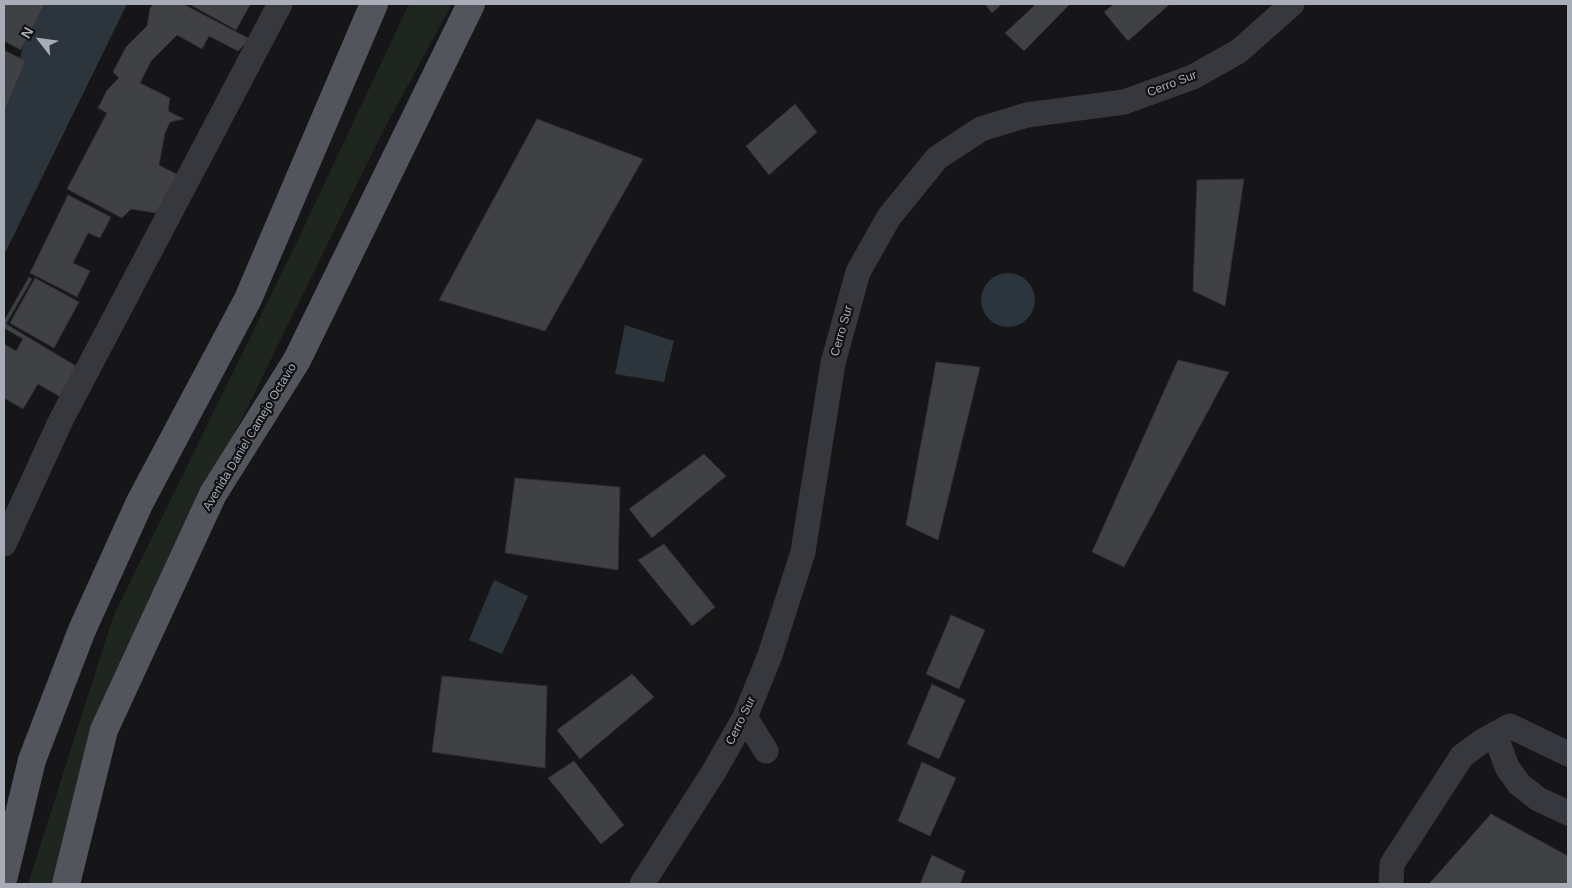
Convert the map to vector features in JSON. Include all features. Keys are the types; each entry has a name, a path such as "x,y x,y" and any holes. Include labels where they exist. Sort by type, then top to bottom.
{"main road":[{"path":"4,876 32,760 82,630 140,502 248,300 374,4"},
{"name":"Avenida Daniel Camejo Octavio","path":"66,884 67,870 104,730 214,494 297,360 471,4"}],"street":[{"path":"4,544 61,420 280,4"},
{"name":"Cerro Sur","path":"642,884 713,773 745,717 770,655 803,552 832,363 858,272 889,216 937,158 981,129 1027,115 1124,102 1193,77 1239,51 1292,4"},
{"path":"745,717 766,751"},
{"path":"1391,884 1392,864 1462,756 1510,726 1568,754"},
{"path":"1495,734 1507,767 1519,784 1538,799 1568,813"}],"shaded area":[{"path":"27,4 127,4 4,255 4,90 20,59 30,19"},
{"path":"409,4 452,4 384,129 112,683 57,884 28,884 113,617 294,248"},
{"path":"1003,273 1013,273 1023,277 1031,285 1035,300 1031,315 1023,323 1013,327 1003,327 993,323 985,315 981,305 981,295 985,285 993,277"},
{"path":"625,325 674,341 664,382 615,374"},
{"path":"494,580 528,596 502,654 469,640"}],"building":[{"path":"4,4 45,4 21,50 4,41"},
{"path":"154,4 183,4 250,39 238,51 209,36 202,49 177,35 151,61 140,83 170,98 168,111 184,119 170,122 165,133 159,165 178,175 156,213 131,209 122,218 67,189 107,113 98,108 107,90 119,78 113,72 126,47 147,26 150,8"},
{"path":"189,4 248,4 250,5 236,30"},
{"path":"985,4 1002,4 992,13"},
{"path":"1036,4 1070,4 1024,51 1005,33"},
{"path":"1114,4 1170,4 1128,41 1104,12"},
{"path":"4,50 26,61 5,110 4,109"},
{"path":"795,104 817,132 769,175 746,146"},
{"path":"537,119 643,159 545,331 439,300"},
{"path":"1244,179 1225,306 1193,291 1197,180"},
{"path":"68,195 111,217 100,238 88,233 73,263 90,271 77,297 30,273"},
{"path":"29,277 32,279 6,324 81,369 64,399 38,384 23,409 4,398 4,344 16,351 23,339 4,328 4,321"},
{"path":"35,278 79,302 54,348 10,323"},
{"path":"1178,360 1229,372 1124,567 1092,552"},
{"path":"936,362 980,367 938,540 906,525"},
{"path":"704,454 726,476 652,538 629,509"},
{"path":"515,478 620,487 618,570 505,553"},
{"path":"664,544 715,607 692,626 638,560"},
{"path":"951,615 985,630 959,689 926,674"},
{"path":"632,674 654,697 580,759 557,730"},
{"path":"442,676 547,686 545,768 432,752"},
{"path":"932,684 965,700 939,759 907,744"},
{"path":"574,761 624,825 601,844 548,778"},
{"path":"922,762 956,778 930,836 898,821"},
{"path":"1491,814 1568,856 1568,884 1429,884"},
{"path":"932,855 965,871 960,884 920,884"}]}
